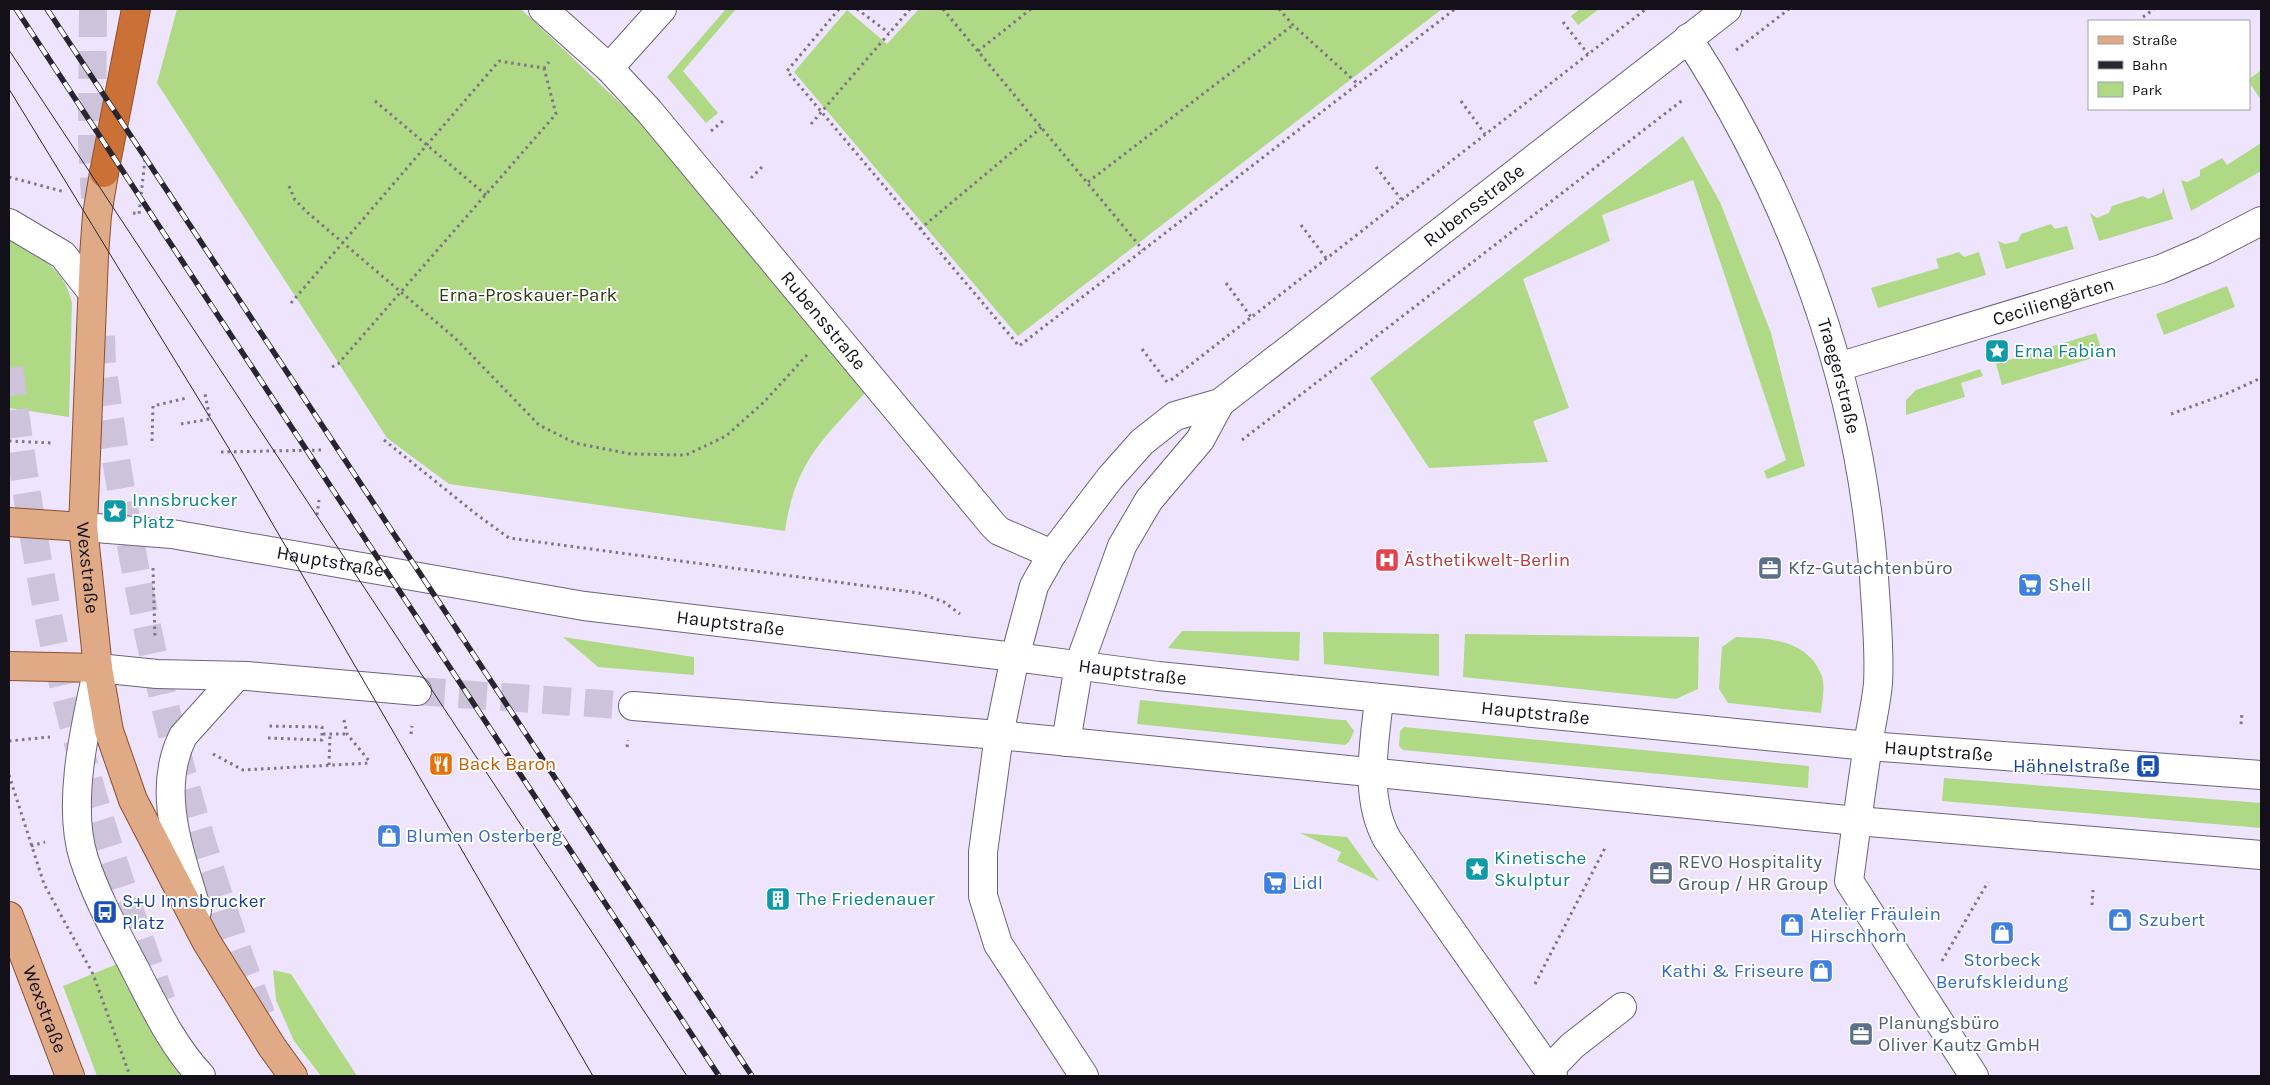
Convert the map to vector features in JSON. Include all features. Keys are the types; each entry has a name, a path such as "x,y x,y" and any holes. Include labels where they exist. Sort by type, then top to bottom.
{"highway":[{"path":"104,173 136,9"}],"main road":[{"name":"Wexstraße","path":"104,173 97,215 92,292 83,527 98,668 110,731 133,800 206,941 272,1047 293,1076"},
{"name":"Hauptstraße","path":"9,522 83,527"},
{"path":"9,666 98,668"},
{"name":"Wexstraße","path":"9,916 70,1076"}],"street":[{"name":"Rubensstraße","path":"543,9 609,68 649,110 993,525 999,531 1052,554"},
{"path":"609,68 662,9"},
{"name":"Rubensstraße","path":"1066,742 1078,665 1122,546 1149,500 1200,440 1220,404 1727,9"},
{"name":"Traegerstraße","path":"1688,38 1730,106 1770,183 1810,278 1838,367 1863,478 1872,541 1878,683 1849,881 1974,1076"},
{"name":"Ceciliengärten","path":"1838,367 2146,274 2205,250 2261,221"},
{"path":"9,223 63,254 92,292"},
{"name":"Rubensstraße","path":"1084,1076 998,944 983,896 983,852 999,735 1015,657 1034,586 1052,554 1110,478 1142,442 1175,416 1220,404"},
{"name":"Hauptstraße","path":"83,527 172,534 584,606 1015,657 1158,676 1379,700 1868,746 2261,775"},
{"path":"201,1076 171,1039 105,912 84,858 78,819 80,765 84,733 98,668 157,674 236,677 417,691"},
{"name":"Wexstraße","path":"206,941 173,825 170,775 178,746 183,736 236,677"},
{"path":"1379,700 1372,772 1379,824 1387,839 1551,1073 1572,1046 1622,1007"},
{"path":"633,706 890,728 999,735 1857,821 2261,855"}],"path":[{"path":"839,9 787,71 1019,346 1455,9"},
{"path":"857,9 889,33"},
{"path":"811,124 910,9"},
{"path":"943,9 1144,250"},
{"path":"978,51 1030,9"},
{"path":"1279,9 1293,25 1358,84"},
{"path":"1160,388 1646,9"},
{"path":"1775,19 1789,9"},
{"path":"2143,17 2154,9"},
{"path":"1564,22 1588,54"},
{"path":"1088,182 1293,25"},
{"path":"291,303 499,61 544,68"},
{"path":"544,68 550,62"},
{"path":"332,366 338,364 556,114 544,68"},
{"path":"375,101 486,195"},
{"path":"1461,101 1485,134"},
{"path":"1316,385 1672,110"},
{"path":"712,130 723,120"},
{"path":"920,229 1042,127"},
{"path":"744,183 762,167"},
{"path":"1376,167 1401,199"},
{"path":"9,177 74,194"},
{"path":"289,186 295,200 455,338 539,425 575,443 632,454 686,455 726,436 764,402 808,353"},
{"path":"1302,225 1326,258"},
{"path":"1226,284 1251,317"},
{"path":"1142,349 1167,382"},
{"path":"2171,414 2226,394 2261,378"},
{"path":"181,424 210,419 205,394"},
{"path":"152,441 153,406 187,398"},
{"path":"384,440 509,538 919,593 944,602"},
{"path":"9,441 61,443"},
{"path":"221,452 323,450"},
{"path":"317,515 319,500"},
{"path":"153,560 155,640"},
{"path":"2241,724 2242,713"},
{"path":"205,750 243,770 370,763 346,734 343,714"},
{"path":"411,734 413,723"},
{"path":"268,726 322,727 324,734 322,740 268,738"},
{"path":"324,734 346,734"},
{"path":"329,765 330,734"},
{"path":"9,741 53,736"},
{"path":"627,747 628,740"},
{"path":"9,776 44,884 93,974 130,1076"},
{"path":"1535,984 1606,846"},
{"path":"1939,966 1988,882"},
{"path":"2092,905 2094,890"}],"green space":[{"name":"Erna-Proskauer-Park","path":"177,9 519,9 523,11 638,120 865,393 835,425 812,454 796,488 785,531 449,484 387,438 157,83"},
{"path":"726,9 736,9 683,71 718,113 706,123 667,77"},
{"path":"919,9 1442,9 1018,336 794,72 847,10 887,44"},
{"path":"1580,9 1599,9 1578,25 1571,16"},
{"path":"2260,71 2261,100 2250,84 2250,78"},
{"path":"1683,136 1720,202 1771,333 1805,466 1767,479 1764,471 1786,460 1693,180 1602,215 1610,241 1523,279 1569,408 1533,421 1548,462 1429,468 1370,378"},
{"path":"2261,143 2261,171 2191,211 2181,180 2187,182 2200,176 2200,170 2222,158 2227,165"},
{"path":"2163,187 2173,219 2099,241 2090,213 2097,218 2109,213 2112,206 2143,196 2148,199 2162,193"},
{"path":"2051,224 2055,229 2067,226 2074,249 2006,269 1998,241 2005,244 2018,241 2021,234"},
{"path":"9,240 49,264 63,280 68,290 72,303 69,417 9,408"},
{"path":"1959,252 1964,257 1979,252 1986,275 1878,308 1871,288 1939,268 1936,259"},
{"path":"2227,286 2235,307 2164,335 2156,314"},
{"path":"2096,333 2103,355 2002,385 1996,364"},
{"path":"1980,369 1983,376 1961,383 1965,397 1906,415 1906,400 1916,390"},
{"path":"1182,631 1300,632 1299,661 1168,648"},
{"path":"1323,632 1439,634 1439,676 1324,664"},
{"path":"1465,634 1699,637 1698,689 1676,699 1463,677"},
{"path":"563,637 694,657 694,675 598,667"},
{"path":"1736,637 1760,638 1785,643 1796,647 1815,662 1823,683 1821,713 1728,703 1719,689 1722,647"},
{"path":"1140,700 1346,720 1354,731 1349,742 1345,745 1137,724"},
{"path":"1404,727 1809,766 1808,788 1403,750 1399,746 1400,731"},
{"path":"1944,778 2261,803 2261,828 1942,801"},
{"path":"1300,833 1347,837 1379,881 1337,861 1341,852"},
{"path":"117,964 166,1049 188,1076 97,1076 63,986"},
{"path":"273,970 291,974 357,1076 321,1076 294,1041 276,1000"}],"tunnel":[{"path":"93,9 92,143 95,198"},
{"path":"101,336 102,363 128,531 163,698 184,781 208,863 235,944 265,1024"},
{"path":"9,368 36,550 49,622 67,702 104,831 162,1001"},
{"path":"417,691 633,706"}],"tram line":[{"path":"9,50 687,1076"},
{"path":"9,89 228,447 593,1076"}],"railway":[{"path":"16,9 719,1076"},
{"path":"47,9 752,1076"}],"place":[{"name":"Erna Fabian","path":"1997,351"},
{"name":"Innsbrucker Platz","path":"115,511"},
{"name":"Ästhetikwelt-Berlin","path":"1387,560"},
{"name":"Kfz-Gutachtenbüro","path":"1770,568"},
{"name":"Shell","path":"2030,585"},
{"name":"Back Baron","path":"441,764"},
{"name":"Hähnelstraße","path":"2148,766"},
{"name":"Blumen Osterberg","path":"389,836"},
{"name":"Kinetische Skulptur","path":"1477,869"},
{"name":"REVO Hospitality Group / HR Group","path":"1661,873"},
{"name":"Lidl","path":"1275,883"},
{"name":"The Friedenauer","path":"778,899"},
{"name":"S+U Innsbrucker Platz","path":"105,912"},
{"name":"Szubert","path":"2120,920"},
{"name":"Atelier Fräulein Hirschhorn","path":"1792,925"},
{"name":"Storbeck Berufskleidung","path":"2002,933"},
{"name":"Kathi & Friseure","path":"1821,971"},
{"name":"Planungsbüro Oliver Kautz GmbH","path":"1861,1034"}]}
